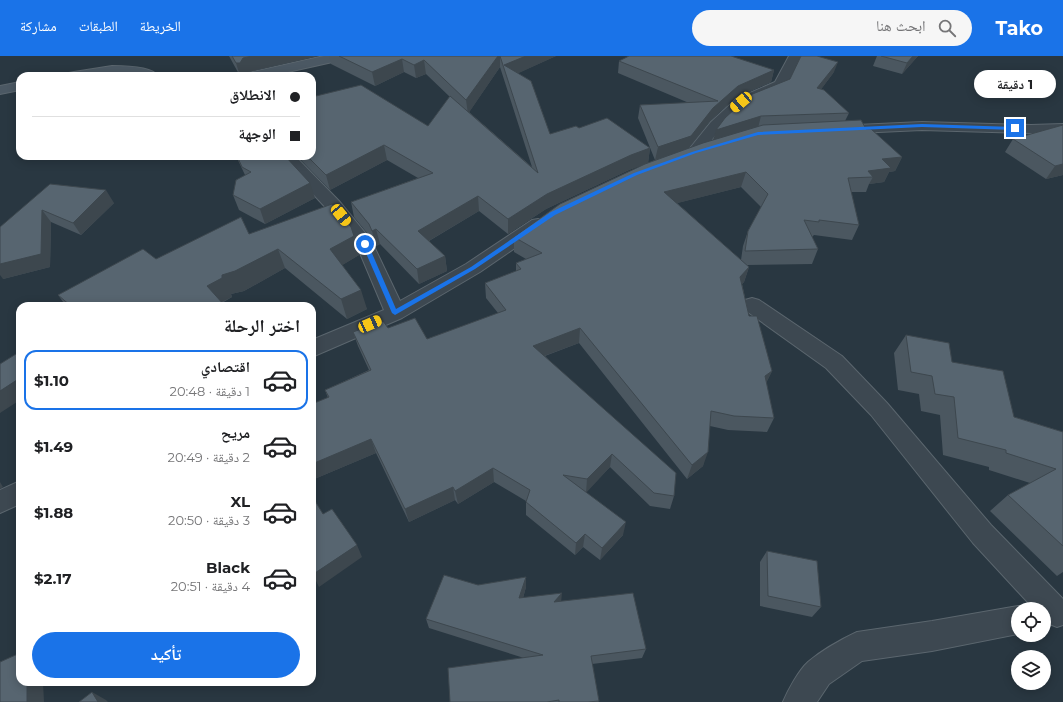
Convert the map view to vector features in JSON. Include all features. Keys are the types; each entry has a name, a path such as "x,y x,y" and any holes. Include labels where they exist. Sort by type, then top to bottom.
{"street":[{"path":"270,72 340,56"},
{"path":"722,144 687,155 741,102 781,85 795,56"},
{"path":"99,72 112,70 130,70 137,72"},
{"path":"0,90 16,87"},
{"path":"820,130 922,126 1031,129 1063,128"},
{"path":"290,160 333,205 365,244 395,313"},
{"path":"316,347 395,313 473,268 553,214"},
{"path":"752,305 834,362 879,409 982,534 1055,613"},
{"path":"0,502 16,494"},
{"path":"799,702 818,673 857,647 932,636 1011,621"}],"building":[{"path":"232,56 252,56 243,58 240,63 236,63"},
{"path":"339,56 498,56 466,100 424,60 414,65 402,59 372,72"},
{"path":"500,56 526,56 504,65 531,81 550,134 576,126 579,128 607,118 650,148 631,155 547,194 508,219 478,196 418,231 445,256 417,269 376,229 372,231 369,224 351,202 433,173 384,145 326,175 311,160 316,160 316,96 361,85 428,126 450,96 538,173"},
{"path":"629,56 731,56 774,70 738,86 713,108 691,136 658,147 640,105 718,101 619,61"},
{"path":"801,56 817,56 838,62 817,88 824,90 849,113 761,116 716,130 725,118 750,95 790,79"},
{"path":"881,56 913,56 907,63"},
{"path":"861,120 866,129 871,129 902,157 882,159 891,168 868,171 873,177 848,178 859,225 819,220 819,222 804,220 818,249 745,251 748,231 768,194 746,172 664,192 749,267 740,277 749,316 757,316 772,371 765,376 774,418 734,416 711,411 708,452 692,465 580,328 533,346 676,473 674,496 654,493 612,454 587,479 563,475 626,522 602,548 585,534 576,543 526,502 530,490 493,468 455,491 453,487 405,509 371,439 316,462 316,402 329,397 325,390 371,370 353,332 383,321 388,328 415,318 427,339 506,310 485,283 521,269 516,263 542,253 514,237 560,204 645,164 703,143 763,125"},
{"path":"1063,125 1063,164 1055,166 1013,139"},
{"path":"239,160 289,160 310,183 260,209 233,195 236,180 251,172 242,167"},
{"path":"50,184 106,190 73,223 42,210 41,254 0,264 0,227"},
{"path":"332,204 351,227 354,236 330,249 361,290 341,299 278,249 235,271 222,275 222,278 207,286 221,302 66,302 58,295 143,249 156,259 241,217 249,234"},
{"path":"906,335 949,343 952,362 1003,371 1014,417 1063,432 1063,546 1008,495 1056,469 1006,453 1006,450 958,438 954,397 935,394 932,376 911,372"},
{"path":"16,354 16,381 0,391 0,364"},
{"path":"316,503 323,514 332,509 357,545 316,572"},
{"path":"767,551 817,561 821,607 768,596"},
{"path":"444,575 478,585 526,577 519,598 562,593 554,602 633,593 646,649 591,656 599,701 559,702 559,700 547,702 450,702 448,668 543,655 426,619"},
{"path":"16,655 16,686 27,686 27,702 0,702 0,662"},
{"path":"92,692 98,702 79,702"}],"route":[{"path":"365,244 395,313 473,268 553,214 636,174 694,152 758,134 922,126 1015,128"}]}
